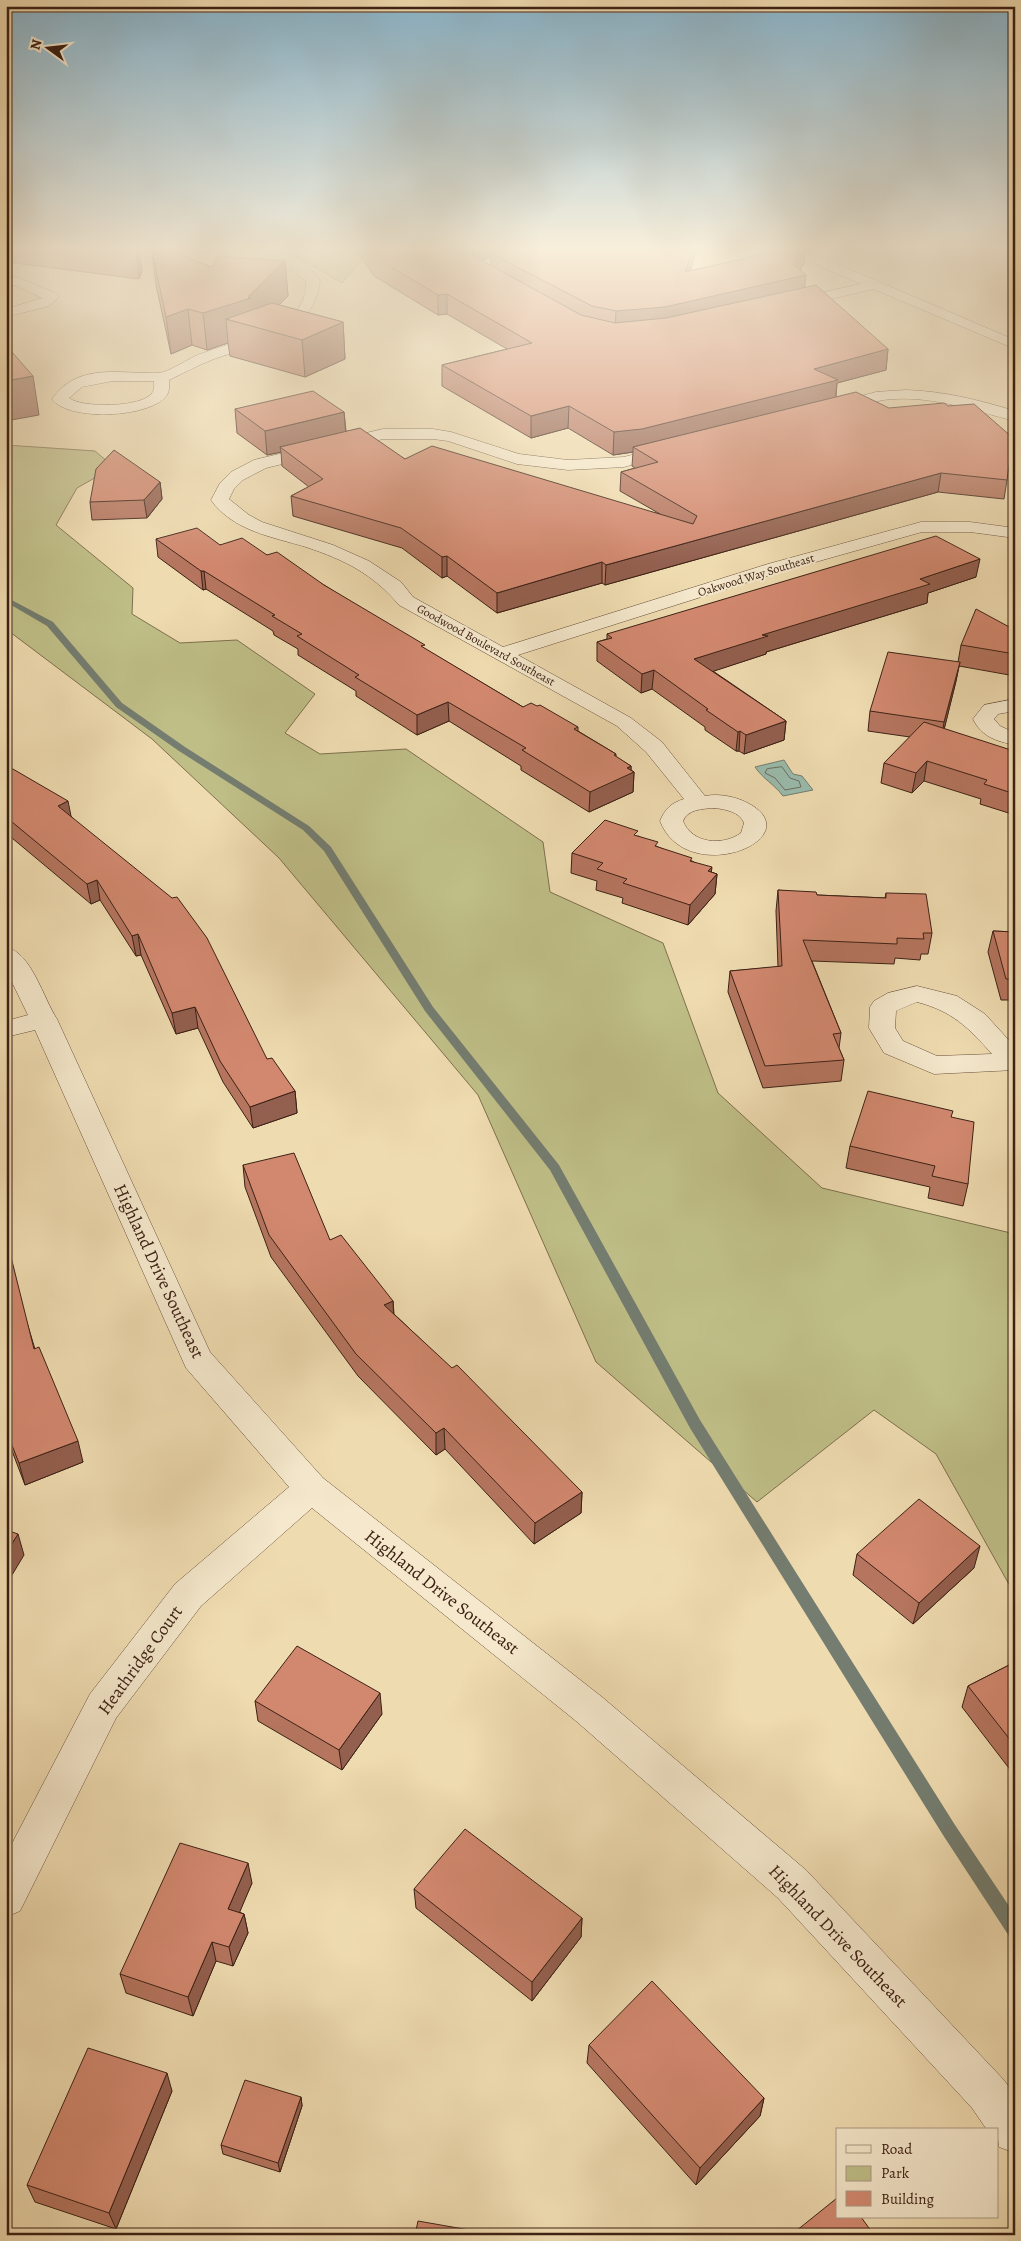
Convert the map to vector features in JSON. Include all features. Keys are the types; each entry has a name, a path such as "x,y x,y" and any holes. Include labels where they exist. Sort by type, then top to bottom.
{"street":[{"path":"161,378 162,389 160,396 151,402 129,407 91,408 70,406 60,399 63,392 77,382 96,378 149,376 161,378 209,356"},
{"path":"817,413 888,395 903,395 957,400 1015,416"},
{"path":"1015,420 1015,426"},
{"name":"Goodwood Boulevard Southeast","path":"686,446 624,462 568,466 517,459 451,437 433,434 384,434 271,460 237,476 226,488 220,500 230,512 284,537 326,548 364,566 395,587 406,602 624,722 654,747 698,802"},
{"name":"Oakwood Way Southeast","path":"501,654 774,568 920,527 970,527 1015,533"},
{"path":"1015,705 991,709 983,719 986,727 1015,739"},
{"name":"Highland Drive Southeast","path":"6,954 20,971 44,1019 197,1359 311,1488 589,1709 792,1884 987,2093 1015,2130"},
{"path":"6,1029 44,1019"},
{"name":"Heathridge Court","path":"6,1897 103,1706 188,1595 311,1488"}],"green space":[{"path":"6,445 95,451 114,467 77,488 56,525 133,588 132,614 180,643 237,640 315,694 285,733 320,754 406,749 543,842 550,892 663,943 718,1093 822,1188 1015,1234 1015,1595 936,1454 874,1410 757,1502 596,1362 478,1095 279,858 152,739 6,629"}],"water":[{"path":"784,760 793,774 802,776 813,790 783,796 755,767"}],"building":[{"path":"6,356 15,356 33,376 6,381"},
{"path":"481,356 864,356 814,369 838,380 642,429 614,432 569,406 531,416 442,365"},
{"path":"313,391 344,412 265,431 235,409"},
{"path":"856,392 889,408 944,403 948,406 974,404 1013,438 1007,480 941,473 606,565 602,562 497,593 447,556 442,557 401,528 291,496 323,479 280,447 360,428 405,459 432,446 693,524 697,516 621,472 658,462 633,447"},
{"path":"114,450 160,482 144,500 90,502 96,469"},
{"path":"197,528 220,545 242,538 267,555 277,552 324,585 425,645 421,646 523,707 531,703 537,706 540,705 578,727 574,729 616,754 614,755 631,766 627,768 634,772 590,792 522,750 526,748 448,702 417,715 355,677 359,675 297,636 302,634 272,616 275,615 204,571 201,571 156,539"},
{"path":"936,536 980,559 920,579 930,584 762,635 768,636 694,659 786,721 746,735 740,731 738,732 706,710 708,709 654,670 642,674 597,642 612,638 607,634"},
{"path":"976,609 1013,629 1015,624 1015,654 961,645"},
{"path":"888,652 960,662 944,722 870,711"},
{"path":"924,722 1014,751 1011,753 1015,755 1015,794 984,784 987,780 927,761 916,773 884,763"},
{"path":"6,765 68,801 58,806 172,898 177,897 207,938 267,1059 272,1058 295,1091 250,1107 220,1061 195,1007 172,1013 138,934 132,936 97,880 87,884 6,817"},
{"path":"605,820 638,831 634,835 658,842 655,846 692,858 690,861 712,867 708,871 717,874 690,905 623,883 627,879 597,869 603,863 572,853"},
{"path":"778,890 816,892 817,895 886,898 886,893 926,894 932,933 923,933 924,939 897,938 897,944 803,940 841,1033 833,1034 844,1060 765,1066 730,971 782,966"},
{"path":"993,931 1015,932 1015,979 1006,979"},
{"path":"868,1091 953,1111 951,1117 974,1122 968,1184 932,1176 935,1166 850,1146"},
{"path":"294,1153 330,1240 341,1235 393,1301 384,1305 452,1368 457,1365 582,1492 535,1523 444,1428 436,1433 356,1354 269,1235 243,1165"},
{"path":"10,1253 34,1349 39,1347 78,1441 19,1463 6,1430 6,1254"},
{"path":"919,1499 980,1546 919,1603 857,1554"},
{"path":"6,1530 18,1534 6,1553"},
{"path":"297,1646 380,1693 339,1750 255,1701"},
{"path":"1015,1662 1015,1746 968,1686"},
{"path":"465,1829 582,1918 532,1982 414,1889"},
{"path":"180,1843 248,1863 228,1909 244,1914 229,1947 212,1942 188,1997 120,1974"},
{"path":"652,1981 764,2098 700,2168 589,2045"},
{"path":"88,2048 167,2073 109,2213 27,2185"},
{"path":"245,2080 301,2097 278,2163 221,2145"},
{"path":"836,2199 836,2218 862,2218 874,2235 791,2235"},
{"path":"418,2221 475,2231 475,2235 415,2235"}],"waterway":[{"path":"6,599 50,624 119,705 182,749 306,828 328,849 429,1009 555,1168 695,1424 949,1830 1015,1930"}]}
